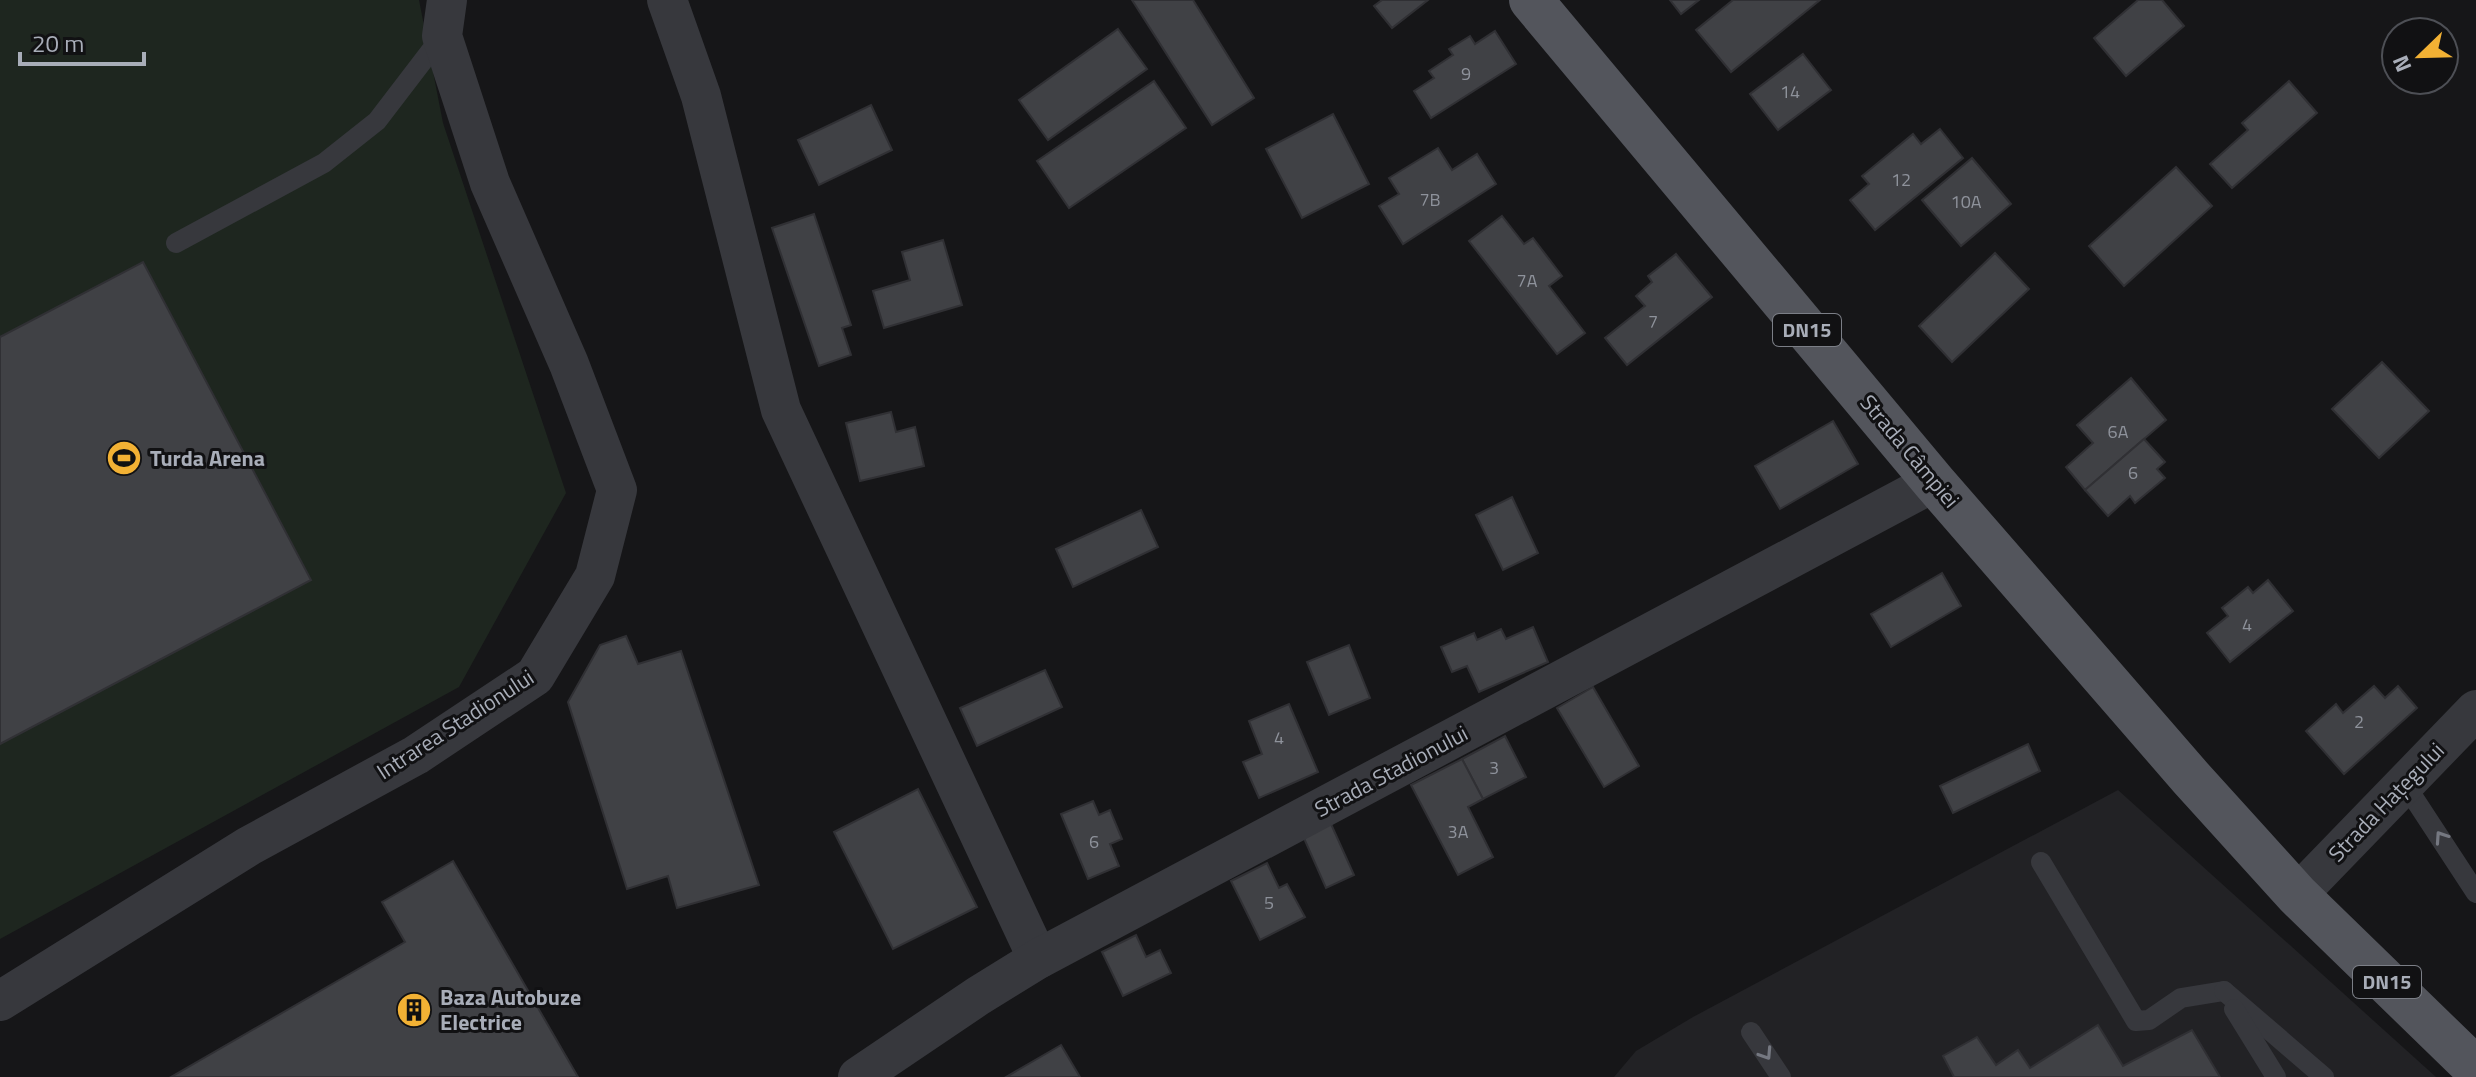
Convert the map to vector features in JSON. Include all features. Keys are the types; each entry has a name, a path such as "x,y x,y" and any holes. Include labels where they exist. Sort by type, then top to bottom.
{"main road":[{"name":"Strada Câmpiei","path":"1531,0 1934,482 2297,895"},
{"name":"DN15","path":"2297,895 2476,1069"}],"street":[{"path":"667,0 701,96 781,410 1038,959"},
{"name":"Intrarea Stadionului","path":"0,1001 249,846 416,755 535,676 595,576 617,490 569,364 490,183 445,18"},
{"name":"Strada Stadionului","path":"858,1077 1038,959 1934,482"},
{"name":"Strada Hațegului","path":"2297,895 2476,710"}],"lane":[{"path":"176,243 324,163 377,121 445,18"},
{"path":"2404,783 2476,893"},
{"path":"2041,862 2136,1021 2149,1020 2181,998 2224,991 2324,1077"},
{"path":"2224,991 2276,1077"},
{"path":"1751,1032 1781,1077"}],"shaded area":[{"path":"0,0 419,0 443,123 566,493 459,687 0,939"},
{"path":"2118,790 2436,1077 1614,1077 1636,1051 1693,1017"}],"building":[{"path":"1132,0 1193,0 1254,98 1212,125"},
{"path":"1382,0 1428,0 1392,28 1374,6"},
{"path":"1670,0 1699,0 1681,14"},
{"path":"1733,0 1820,0 1731,72 1696,30"},
{"path":"2138,0 2162,0 2184,26 2126,76 2094,38"},
{"path":"1118,29 1147,69 1048,140 1019,100"},
{"path":"1495,31 1516,64 1431,118 1414,91 1434,78 1429,71 1453,55 1449,49 1470,36 1475,44"},
{"path":"1803,54 1831,90 1778,130 1750,94"},
{"path":"1154,81 1186,128 1069,208 1037,161"},
{"path":"2289,81 2317,113 2232,188 2210,164 2248,130 2242,123"},
{"path":"871,105 892,150 819,185 798,140"},
{"path":"1333,114 1369,184 1302,218 1266,149"},
{"path":"1940,129 1963,158 1875,230 1850,200 1869,184 1862,176 1913,134 1921,144"},
{"path":"1438,148 1452,170 1477,154 1496,184 1403,244 1379,206 1399,194 1389,178"},
{"path":"1972,158 2011,204 1961,246 1922,200"},
{"path":"2176,167 2212,206 2124,286 2089,246"},
{"path":"814,214 851,325 842,328 851,355 819,366 772,228"},
{"path":"1502,216 1524,244 1533,238 1562,276 1549,286 1585,333 1557,354 1469,241"},
{"path":"943,240 962,305 884,328 873,291 910,280 902,252"},
{"path":"1995,253 2029,289 1952,362 1919,326"},
{"path":"1676,254 1712,297 1627,365 1605,338 1645,306 1636,296 1652,282 1648,276"},
{"name":"Turda Arena","path":"143,262 311,580 0,744 0,337"},
{"path":"2382,362 2429,411 2379,458 2332,409"},
{"path":"2131,378 2166,420 2085,490 2066,467 2093,443 2077,425"},
{"path":"891,412 896,432 915,427 924,466 860,481 846,423"},
{"path":"1833,421 1858,464 1780,509 1755,466"},
{"path":"2144,439 2165,462 2157,469 2165,478 2135,503 2130,496 2108,516 2085,490"},
{"path":"1512,497 1538,553 1503,570 1476,515"},
{"path":"1141,510 1158,547 1073,587 1056,549"},
{"path":"1942,573 1961,606 1891,647 1871,614"},
{"path":"2268,580 2293,611 2230,662 2207,633 2228,616 2222,608 2248,587 2253,593"},
{"path":"1533,627 1548,662 1479,692 1467,666 1452,672 1441,647 1474,633 1477,640 1501,629 1506,639"},
{"path":"626,636 638,664 681,651 759,885 677,908 668,876 627,889 568,702 600,645"},
{"path":"1349,645 1370,698 1329,715 1307,662"},
{"path":"1045,670 1062,707 977,746 960,708"},
{"path":"2374,686 2385,698 2398,686 2417,708 2344,774 2306,731 2336,704 2343,713"},
{"path":"1593,687 1639,766 1604,787 1557,708"},
{"path":"1289,704 1318,772 1259,798 1243,762 1262,754 1249,721"},
{"path":"1505,736 1526,777 1483,799 1462,759"},
{"path":"2028,744 2040,771 1953,813 1940,786"},
{"path":"1462,759 1483,799 1468,807 1493,857 1458,875 1411,785"},
{"path":"918,789 977,907 893,949 834,832"},
{"path":"1093,801 1099,815 1110,810 1122,839 1110,844 1119,866 1088,879 1061,814"},
{"path":"1331,824 1354,875 1326,888 1303,836"},
{"name":"Baza Autobuze Electrice","path":"453,861 578,1077 171,1077 405,942 382,902"},
{"path":"1267,863 1279,888 1287,884 1305,917 1260,940 1231,881"},
{"path":"1136,935 1146,957 1160,950 1171,973 1123,996 1102,952"},
{"path":"2098,1025 2123,1066 2192,1030 2220,1077 1954,1077 1943,1056 1977,1037 1996,1065 2018,1050 2030,1068"},
{"path":"1061,1045 1080,1077 1006,1077"}],"place":[{"name":"Turda Arena","path":"124,458"},
{"name":"Baza Autobuze Electrice","path":"414,1010"}]}
